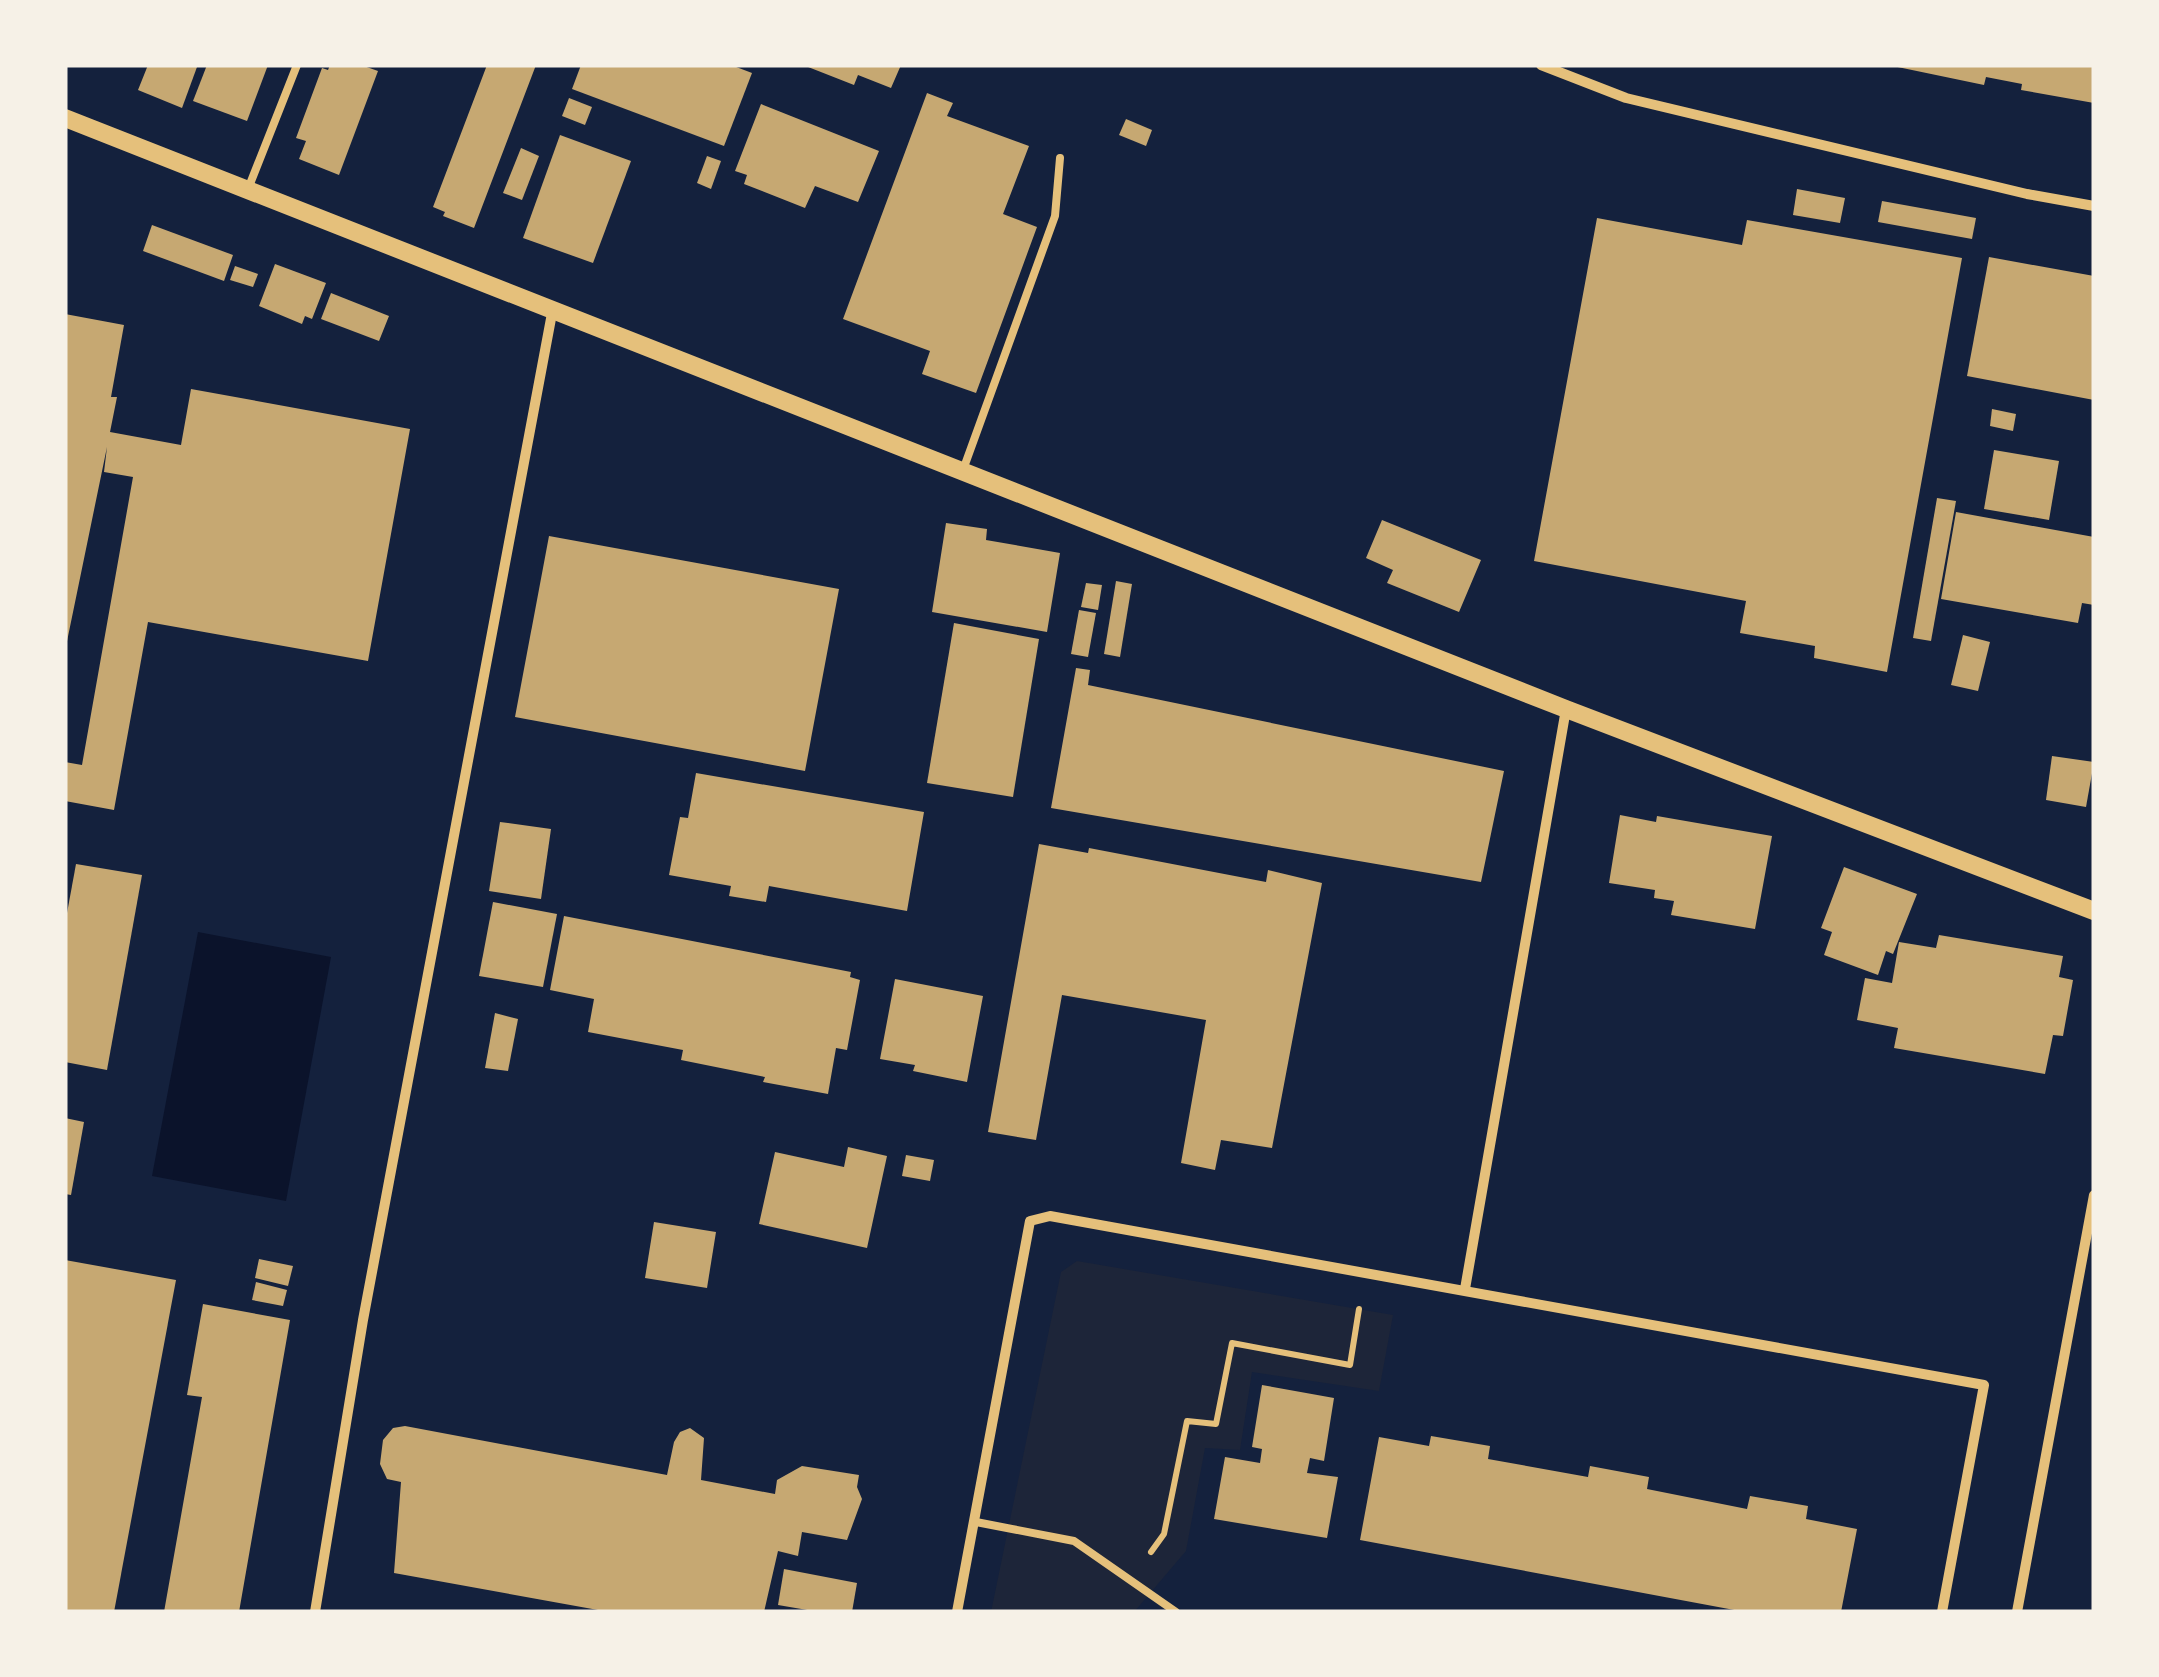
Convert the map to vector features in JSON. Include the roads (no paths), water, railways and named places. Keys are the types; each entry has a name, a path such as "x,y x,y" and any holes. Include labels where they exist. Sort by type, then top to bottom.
{"street":[{"path":"1541,65 1626,98 2027,194 2094,206"},
{"path":"65,118 1566,709 2094,911"},
{"path":"315,1612 367,1301 553,308"},
{"path":"1465,1290 1566,709"},
{"path":"2018,1612 2094,1195"},
{"path":"957,1612 1030,1221 1050,1216 1984,1385 1942,1612"}],"lane":[{"path":"248,190 297,65"},
{"path":"962,470 1055,216 1060,158"},
{"path":"976,1522 1074,1540 1176,1612"}]}
